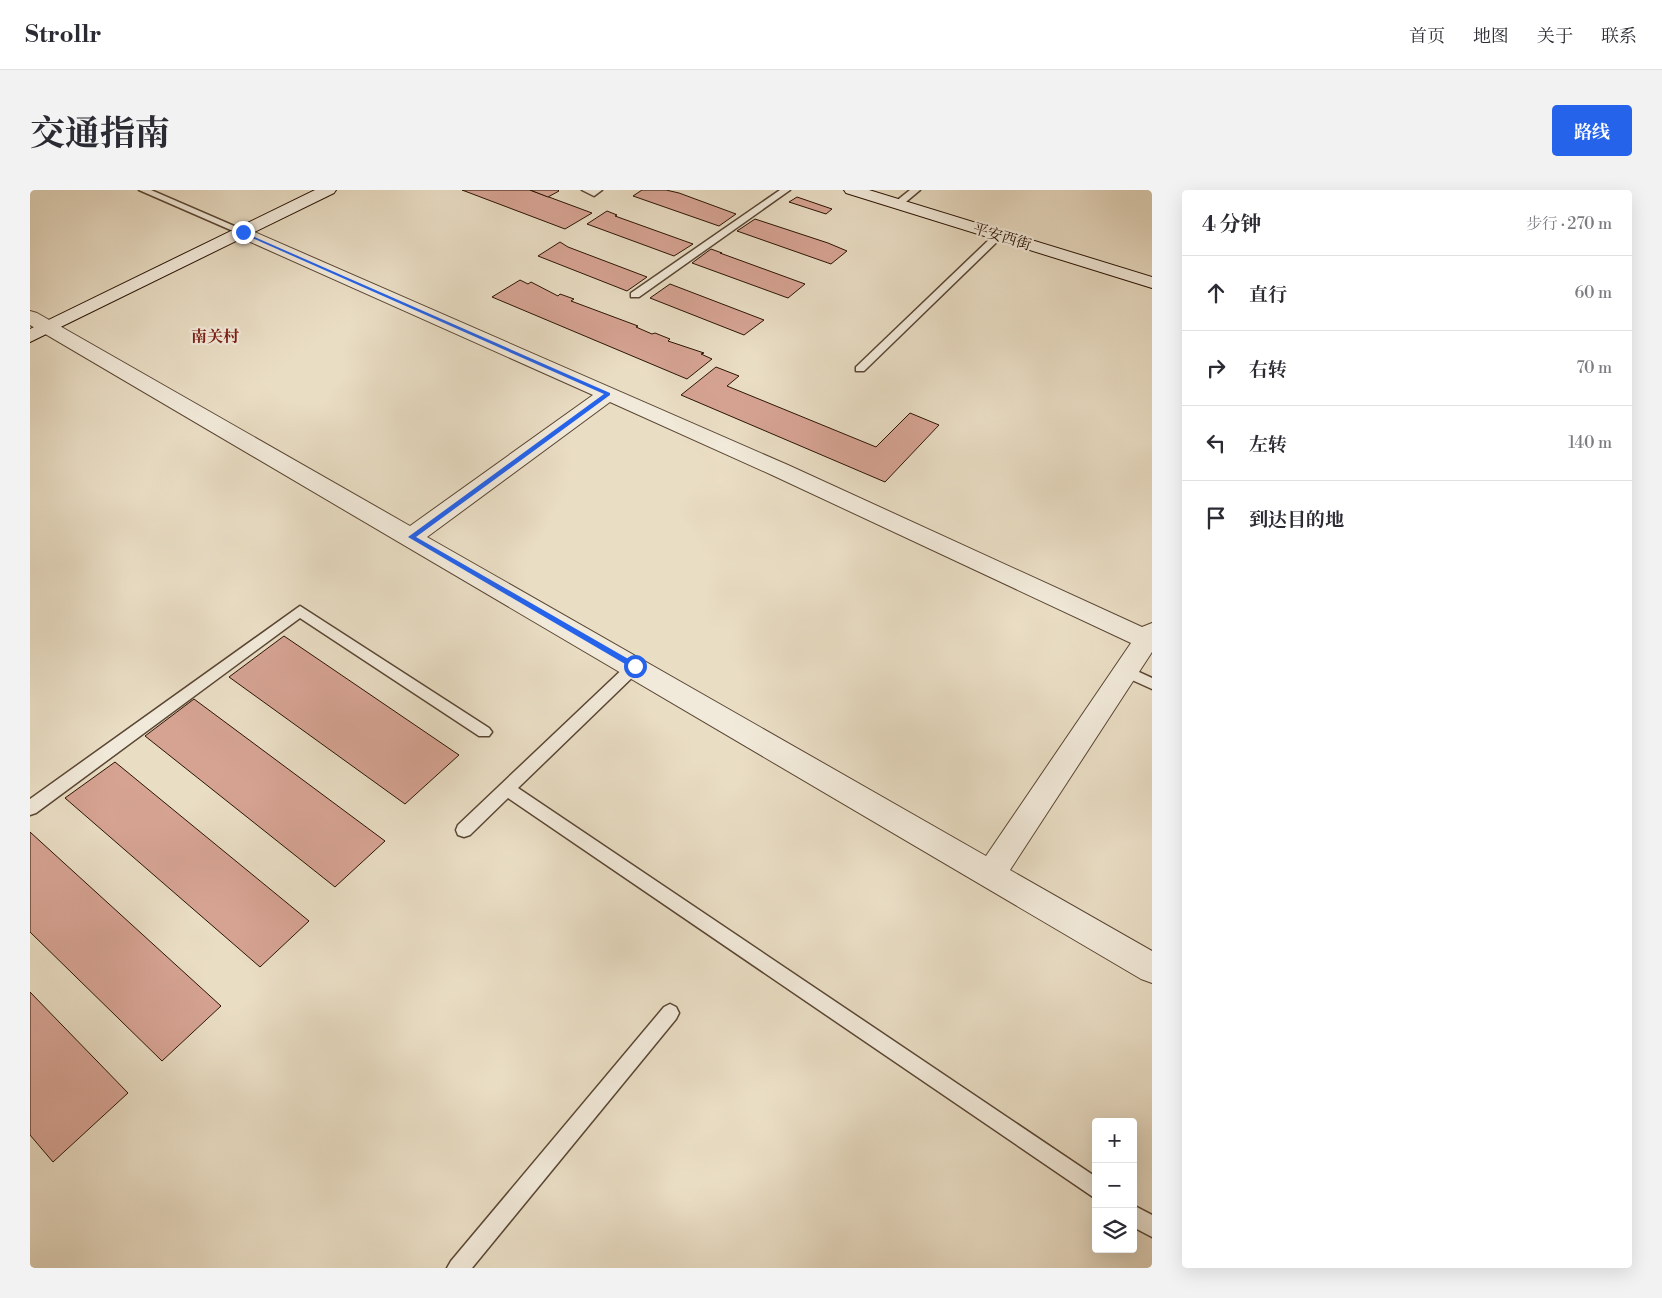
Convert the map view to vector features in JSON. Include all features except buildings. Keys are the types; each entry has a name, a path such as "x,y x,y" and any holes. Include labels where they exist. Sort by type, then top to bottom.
{"street":[{"path":"36,327 243,232 328,190"},
{"name":"平安西街","path":"852,190 1152,283"},
{"path":"243,232 1149,636 991,873"},
{"path":"36,327 412,537 1152,968"},
{"path":"412,537 608,394"}],"lane":[{"path":"143,190 243,232"},
{"path":"586,190 594,193 598,190"},
{"path":"635,295 786,190"},
{"path":"898,204 916,190"},
{"path":"860,369 998,236"},
{"path":"30,808 300,611 484,732"},
{"path":"464,830 635,666"},
{"path":"1126,672 1152,684"},
{"path":"507,789 1092,1186"},
{"path":"458,1268 670,1013"},
{"path":"1137,1218 1152,1227"}],"district":[{"name":"南关村","path":"215,337"}],"route":[{"path":"243,232 608,394 412,537 635,666"}]}
